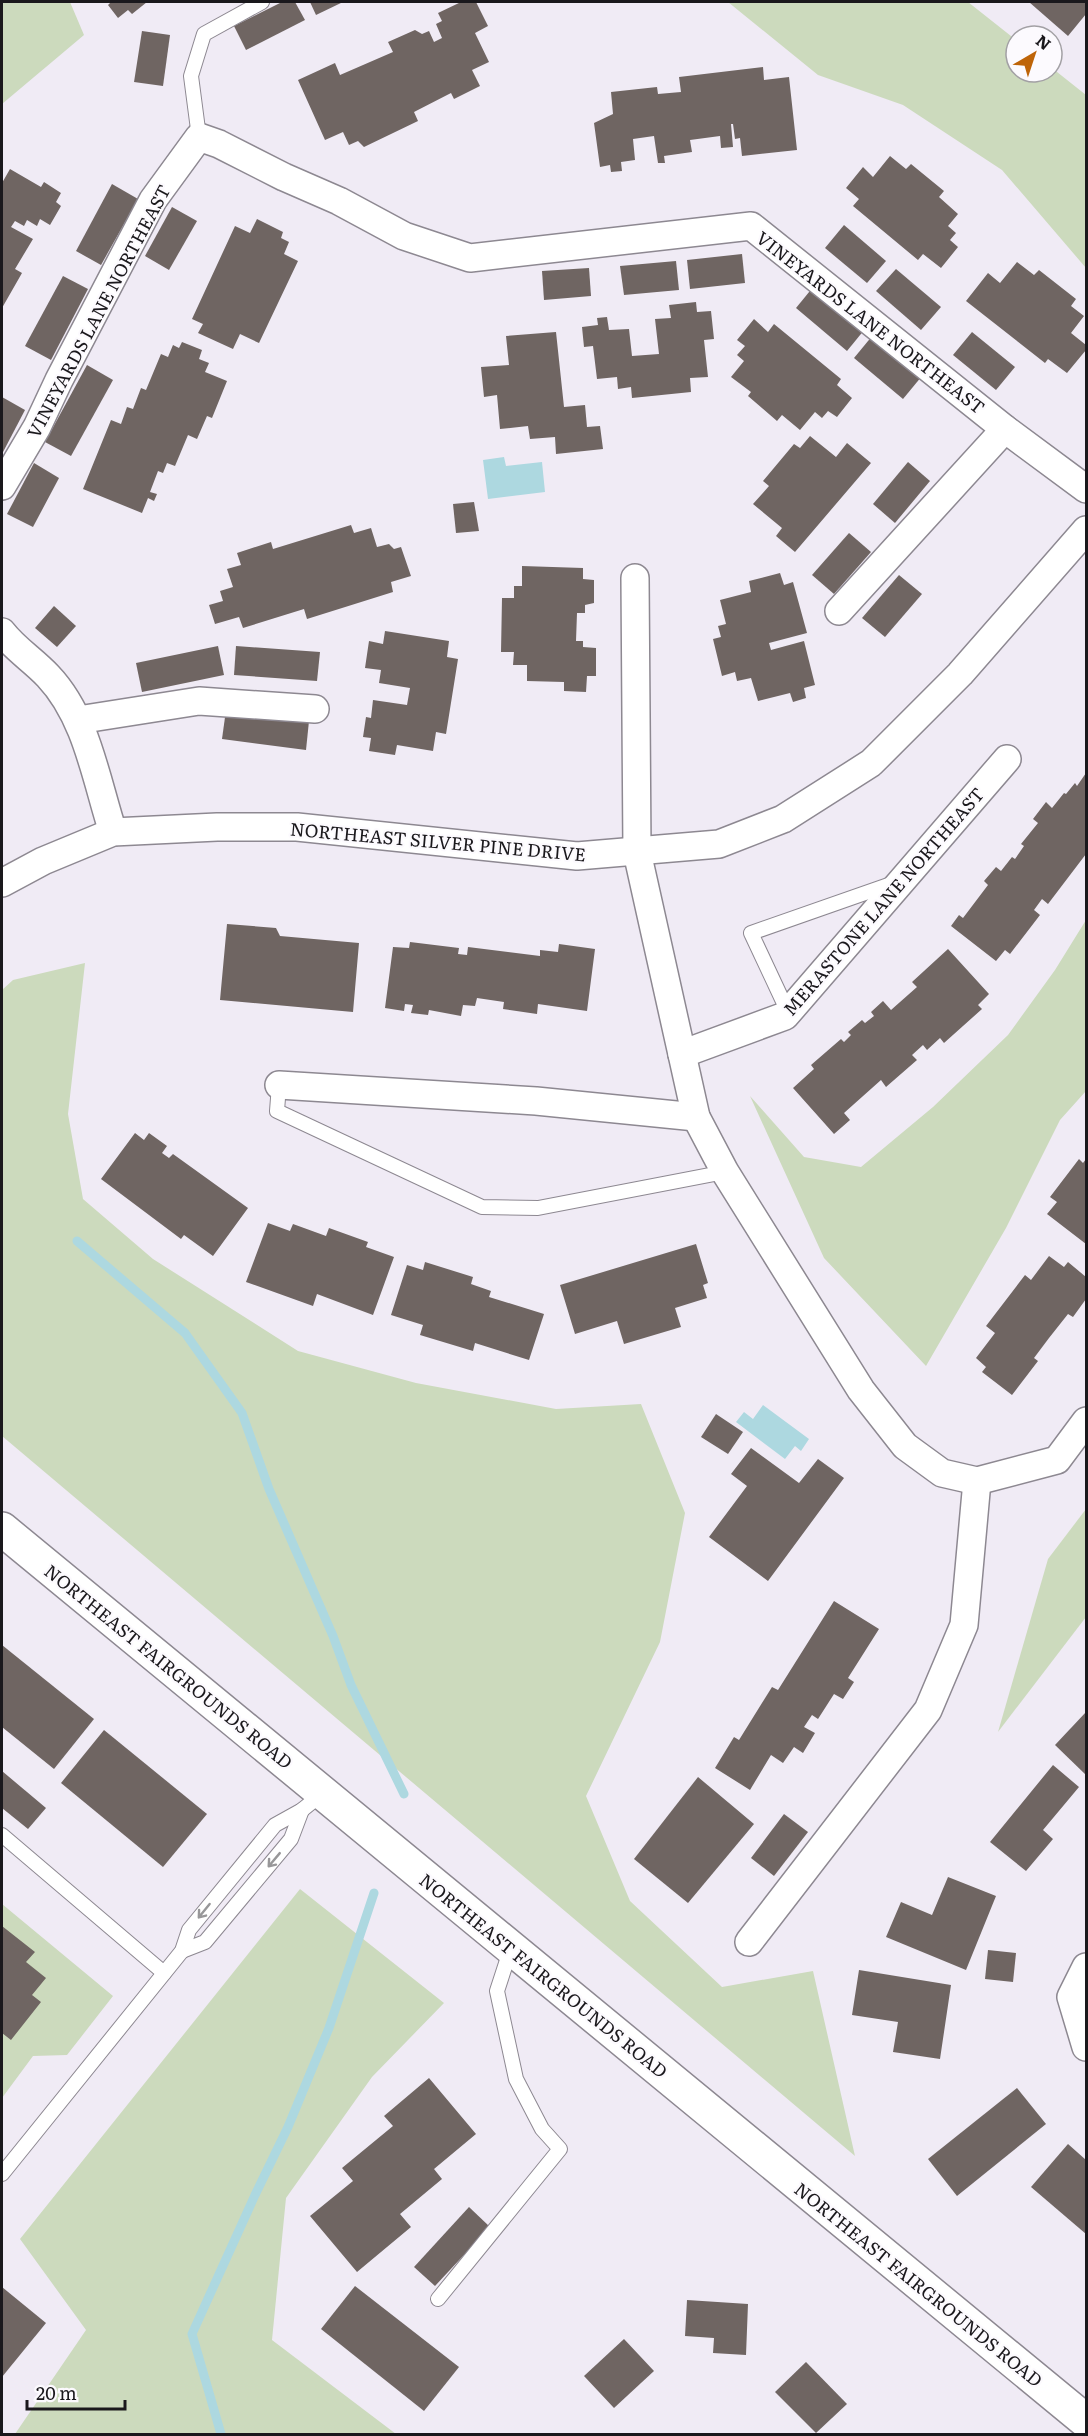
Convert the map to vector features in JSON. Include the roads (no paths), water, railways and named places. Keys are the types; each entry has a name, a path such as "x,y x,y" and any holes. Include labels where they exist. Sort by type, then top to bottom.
{"main road":[{"name":"NORTHEAST FAIRGROUNDS ROAD","path":"2,1529 312,1802 511,1948 1086,2421"}],"street":[{"name":"VINEYARDS LANE NORTHEAST","path":"2,486 37,428 59,380 153,200 199,137 219,144 284,177 339,201 404,236 470,258 751,226 1005,429 1086,489"},
{"path":"839,611 1005,429"},
{"name":"NORTHEAST SILVER PINE DRIVE","path":"2,883 43,861 113,832 217,827 297,827 577,856 719,844 783,819 871,763 960,674 1086,530"},
{"path":"635,578 637,852 696,1117 725,1172 861,1389 905,1446 942,1473 977,1481 1057,1460 1086,1421"},
{"path":"2,632 8,641 49,677 78,720 113,832"},
{"path":"78,720 199,701 315,710"},
{"name":"MERASTONE LANE NORTHEAST","path":"682,1054 785,1016 1007,759"},
{"path":"279,1085 537,1101 696,1117"},
{"path":"749,1942 928,1710 964,1625 977,1481"},
{"path":"1086,1967 1071,1997 1086,2047"}],"lane":[{"path":"199,137 191,76 204,34 262,2"},
{"path":"788,1012 751,933 902,881"},
{"path":"279,1085 278,1111 482,1207 538,1208 725,1172"},
{"path":"2,2175 182,1952 189,1930 275,1825 312,1802"},
{"path":"182,1952 205,1942 291,1839 312,1802"},
{"path":"2,1835 164,1973"},
{"path":"438,2299 560,2149 542,2129 516,2079 497,1991 511,1948"}],"water":[{"path":"504,457 506,466 542,462 545,492 488,499 483,460"},
{"path":"763,1405 809,1439 801,1451 795,1446 785,1459 736,1422 744,1412 753,1419"}],"waterway":[{"path":"77,1241 185,1333 242,1413 269,1489 333,1636 351,1685 404,1794"},
{"path":"221,2434 192,2334 288,2127 329,2028 374,1893"}]}
